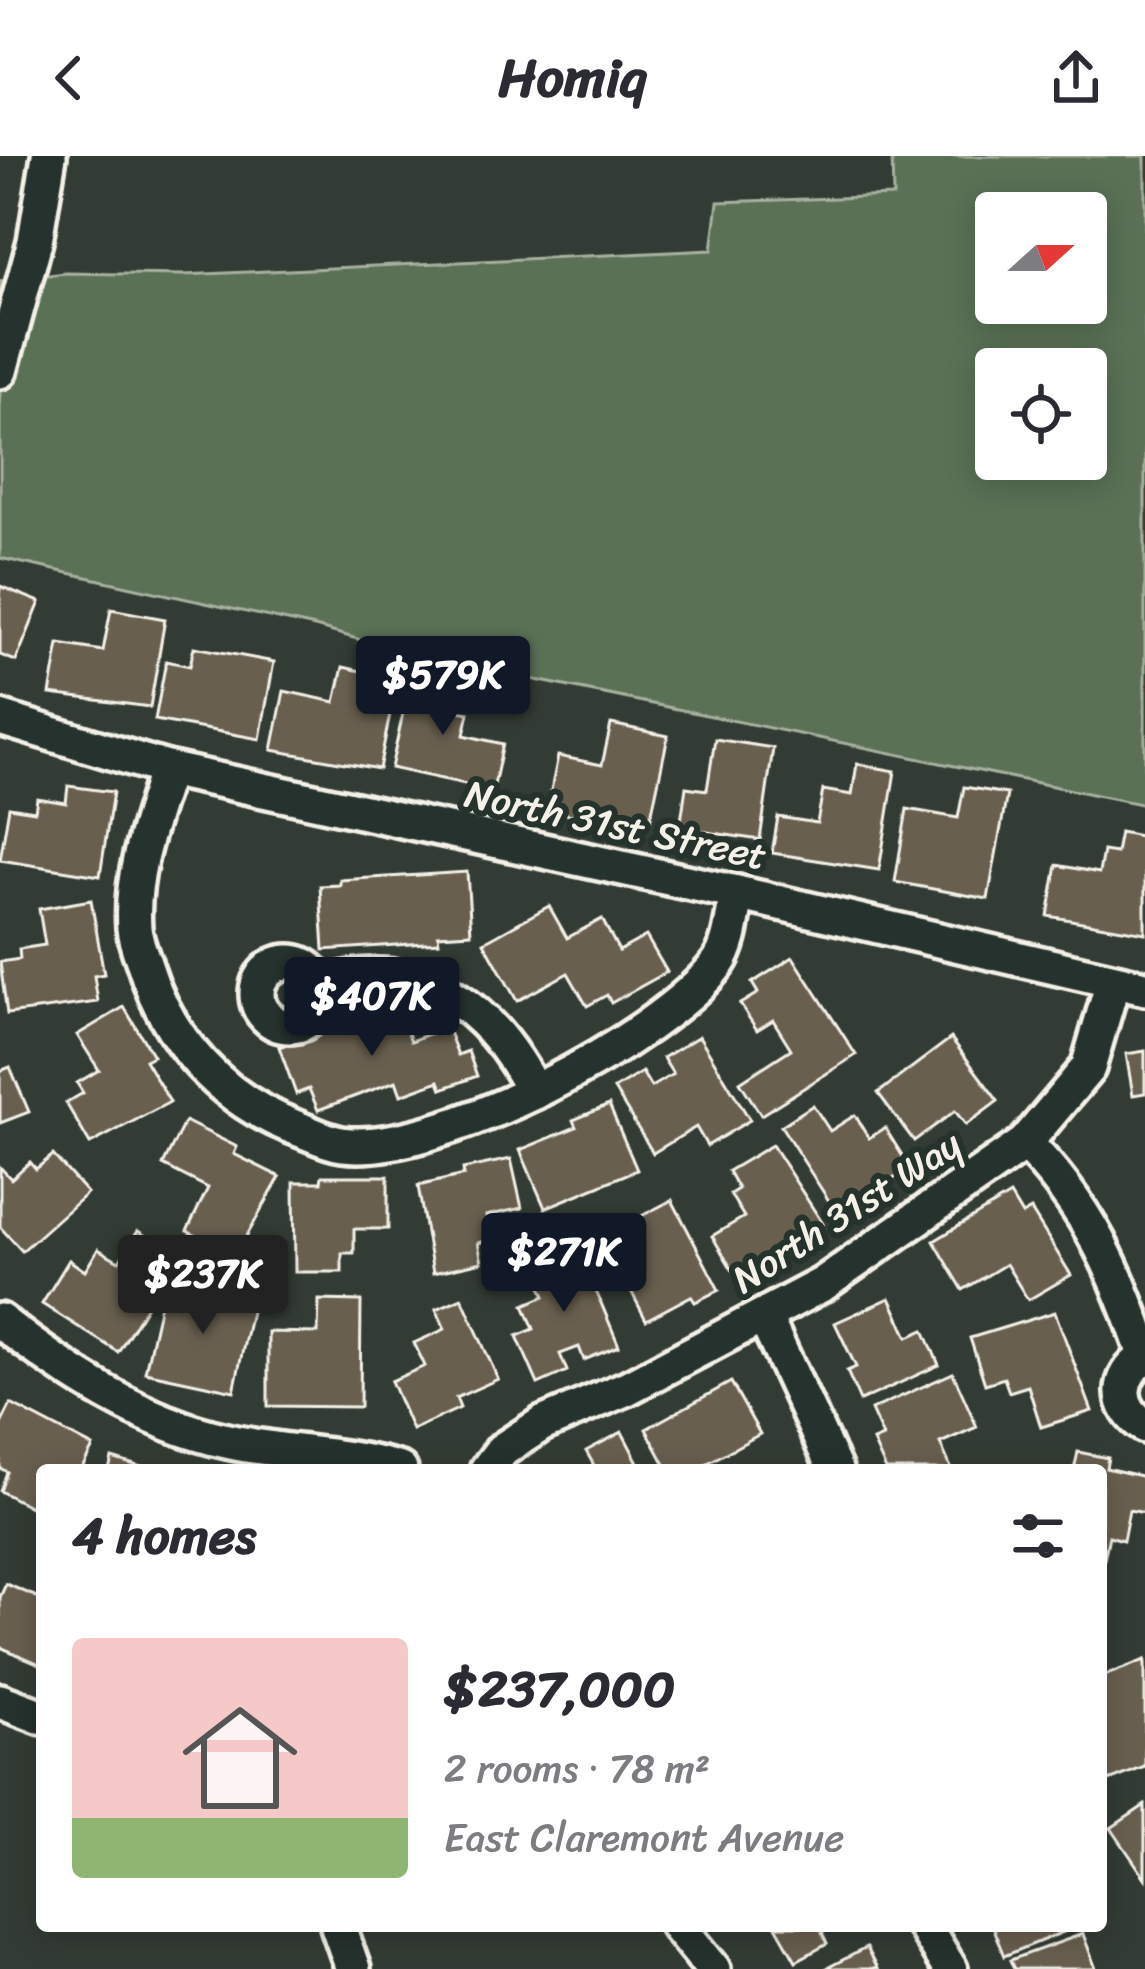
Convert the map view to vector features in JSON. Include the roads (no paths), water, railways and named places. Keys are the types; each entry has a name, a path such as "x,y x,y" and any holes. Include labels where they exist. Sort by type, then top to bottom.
{"street":[{"path":"0,371 35,241 49,156"},
{"name":"North 31st Street","path":"0,718 167,769 737,893 1129,985"},
{"path":"167,769 139,861 134,931 153,992 190,1056 259,1114 339,1144 382,1144 419,1136 534,1092 602,1054 691,996 722,957 737,893"},
{"path":"320,985 351,976 396,975 466,1002 513,1052 534,1092"},
{"name":"North 31st Way","path":"492,1464 502,1450 542,1424 627,1388 823,1284 1025,1143 1088,1068 1129,985"},
{"path":"1025,1143 1083,1210 1104,1248 1145,1356 1127,1372 1122,1396 1132,1418 1145,1426"},
{"path":"765,1318 832,1464"},
{"path":"0,1322 131,1408 225,1441 380,1464"},
{"path":"0,1701 36,1715"},
{"path":"340,1932 353,1969"},
{"path":"677,1932 681,1969"},
{"path":"681,1932 713,1969"},
{"path":"928,1932 950,1969"}]}
